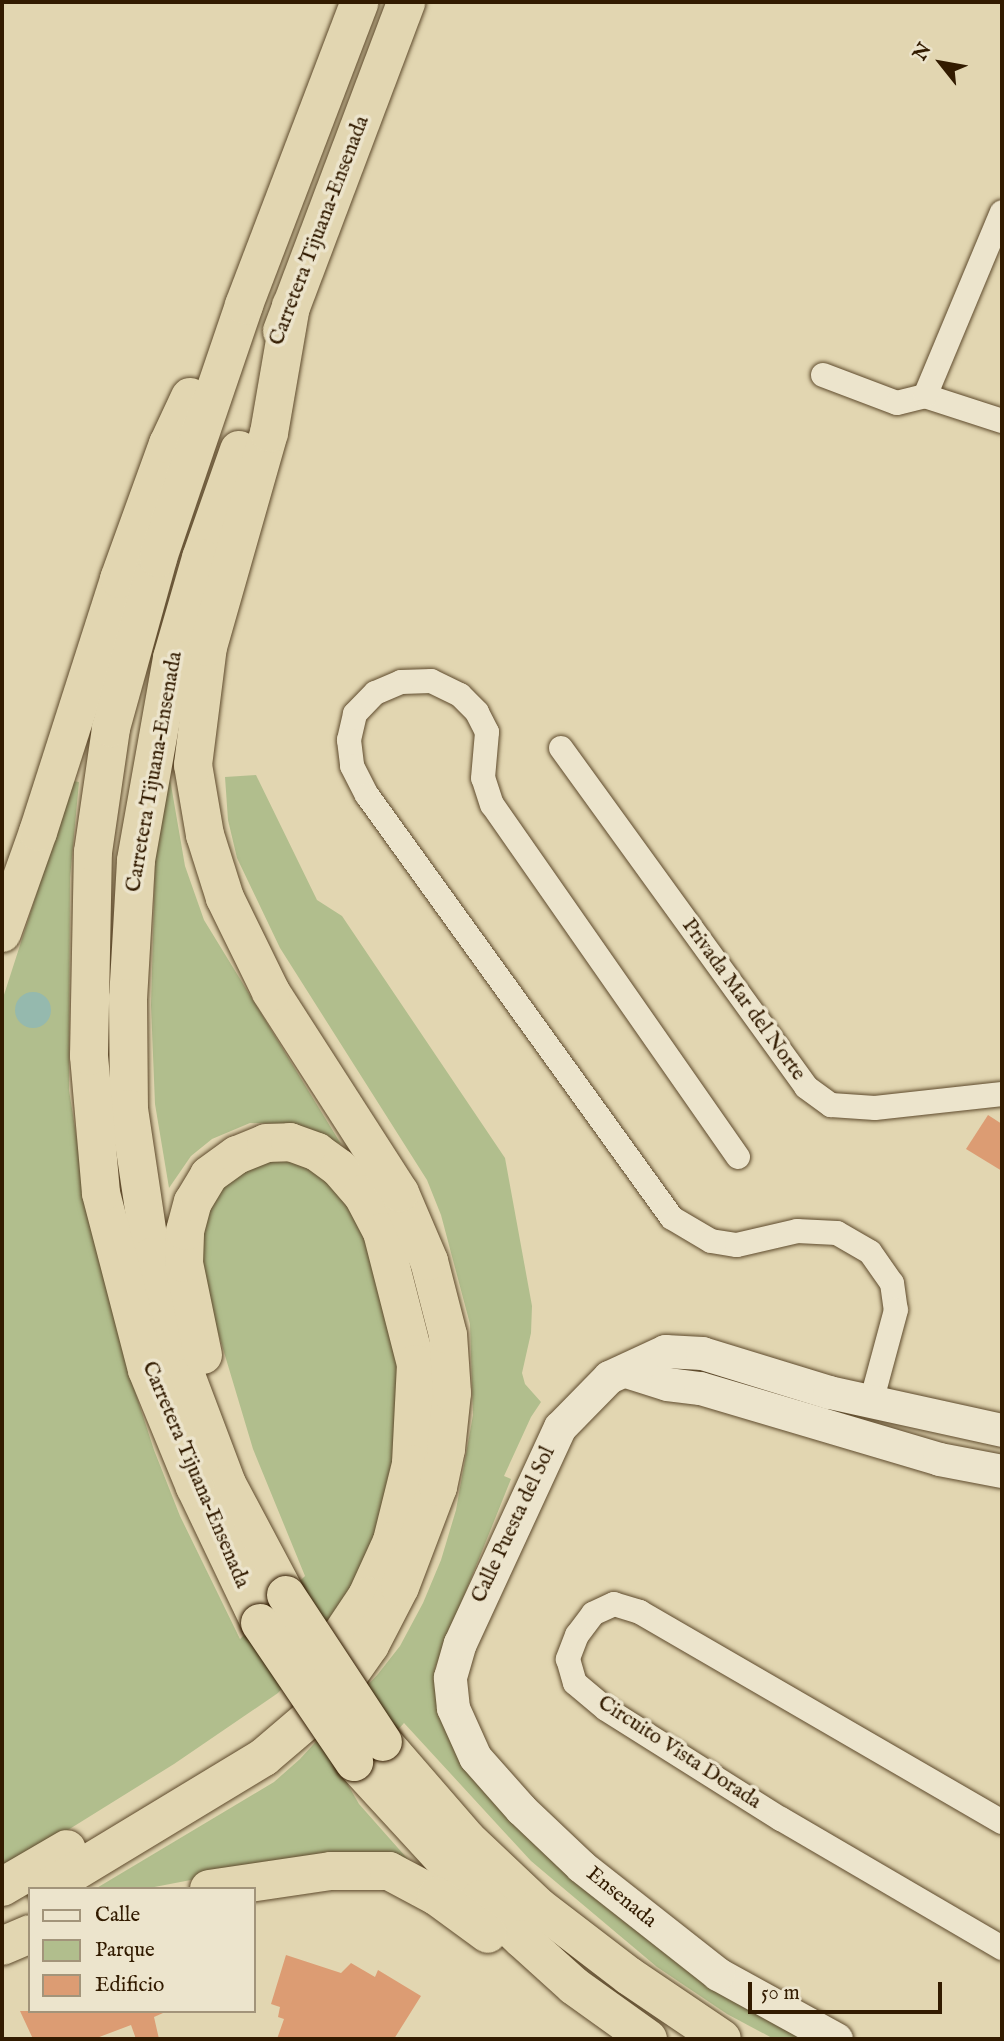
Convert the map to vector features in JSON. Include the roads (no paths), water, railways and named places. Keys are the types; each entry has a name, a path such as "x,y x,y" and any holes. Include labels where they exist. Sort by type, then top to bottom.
{"highway":[{"name":"Carretera Tijuana–Ensenada","path":"360,2 244,305 158,558 111,728 93,852 89,1056 101,1193 146,1370 195,1487 260,1623 369,1752 480,1899 574,1986 648,2039"},
{"name":"Carretera Tijuana–Ensenada","path":"407,2 291,306 201,558 172,659 136,861 128,998 129,1109 151,1257 187,1378 227,1484 369,1752 539,1907 629,1976 722,2039"},
{"path":"2,933 38,832 119,579 168,444 202,370 244,305"},
{"path":"49,1887 264,1757 332,1699 370,1645 400,1587 438,1487 446,1449 452,1393 448,1335 429,1261 400,1193 271,992 225,898 205,835 193,765 208,647 269,433 291,306"},
{"path":"2,1887 148,1802 250,1737 316,1676 367,1596 392,1541 411,1464 416,1364 396,1275 382,1232 362,1195 339,1168 317,1152 290,1142 266,1143 237,1156 209,1175 193,1202 186,1231 184,1263 214,1397 227,1484"},
{"path":"223,1887 331,1871 389,1871 436,1896 494,1938 574,1986"},
{"path":"2,1915 28,1899"},
{"path":"2,1946 28,1935"}],"street":[{"path":"925,396 1002,212"},
{"path":"823,375 897,403 925,396 1002,421"},
{"path":"738,1157 492,805 483,778 486,732 477,712 460,695 431,681 401,682 375,692 355,714 349,740 352,766 368,795 672,1218 711,1241 737,1245 797,1231 837,1233 870,1252 892,1283 896,1310 872,1399"},
{"name":"Privada Mar del Norte","path":"561,748 806,1087 831,1105 875,1108 1002,1094"},
{"name":"Calle Puesta del Sol","path":"453,1708 450,1677 460,1643 559,1427 609,1377 665,1351 702,1353 829,1392 872,1399 1002,1430"},
{"path":"626,1371 667,1384 700,1388 939,1459 1002,1471"},
{"path":"939,1459 945,1418"},
{"name":"Circuito Vista Dorada","path":"1002,1822 640,1612 614,1604 593,1614 577,1635 568,1659 575,1683 606,1709 781,1819 1002,1948"},
{"name":"Ensenada","path":"453,1708 475,1757 521,1809 581,1866 718,1974 836,2039"}],"water":[{"path":"33,992 46,997 51,1010 46,1023 33,1028 20,1023 15,1010 20,997"}]}
